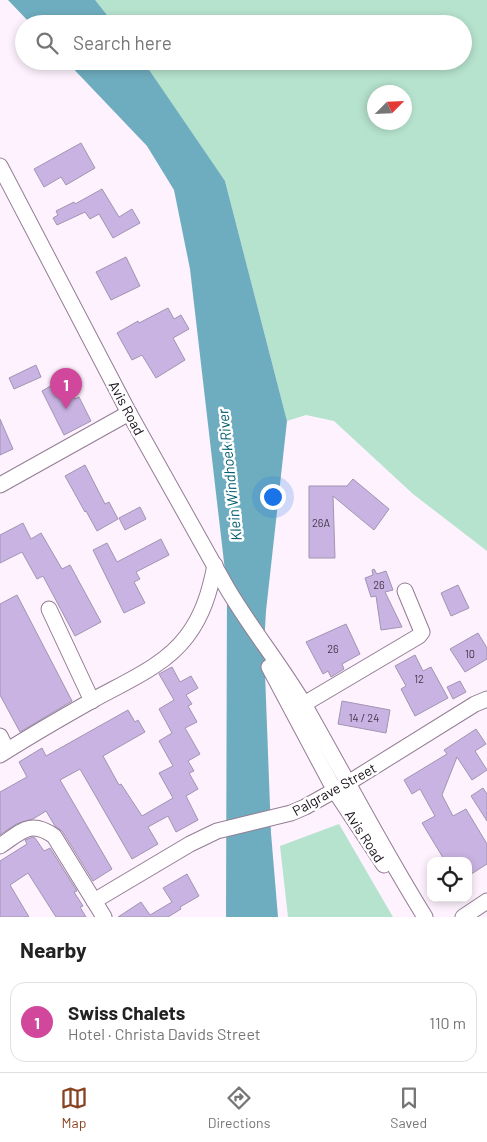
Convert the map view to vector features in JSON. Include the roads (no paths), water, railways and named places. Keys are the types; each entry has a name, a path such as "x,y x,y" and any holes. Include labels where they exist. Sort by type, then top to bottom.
{"street":[{"name":"Avis Road","path":"0,166 130,413 243,616 276,660 304,704 342,787"},
{"path":"0,485 130,413"},
{"path":"0,736 4,753 165,658 187,637 202,613 215,565"},
{"path":"304,704 419,636 422,632 405,590"},
{"path":"49,609 92,701"},
{"name":"Avis Road","path":"264,646 268,664 342,787 424,917"},
{"name":"Palgrave Street","path":"94,901 190,844 217,831 292,814 342,787 475,704 487,699"},
{"path":"0,846 25,830 43,828 54,836 104,917"},
{"path":"463,917 487,901"}],"water":[{"path":"8,0 95,0 107,15 22,15"},
{"name":"Klein Windhoek River","path":"75,70 149,70 225,181 287,421 266,611 264,646 271,833 278,917 226,917 227,588 190,269 174,190 147,146"}],"place":[{"name":"Swiss Chalets","path":"66,409"}]}
